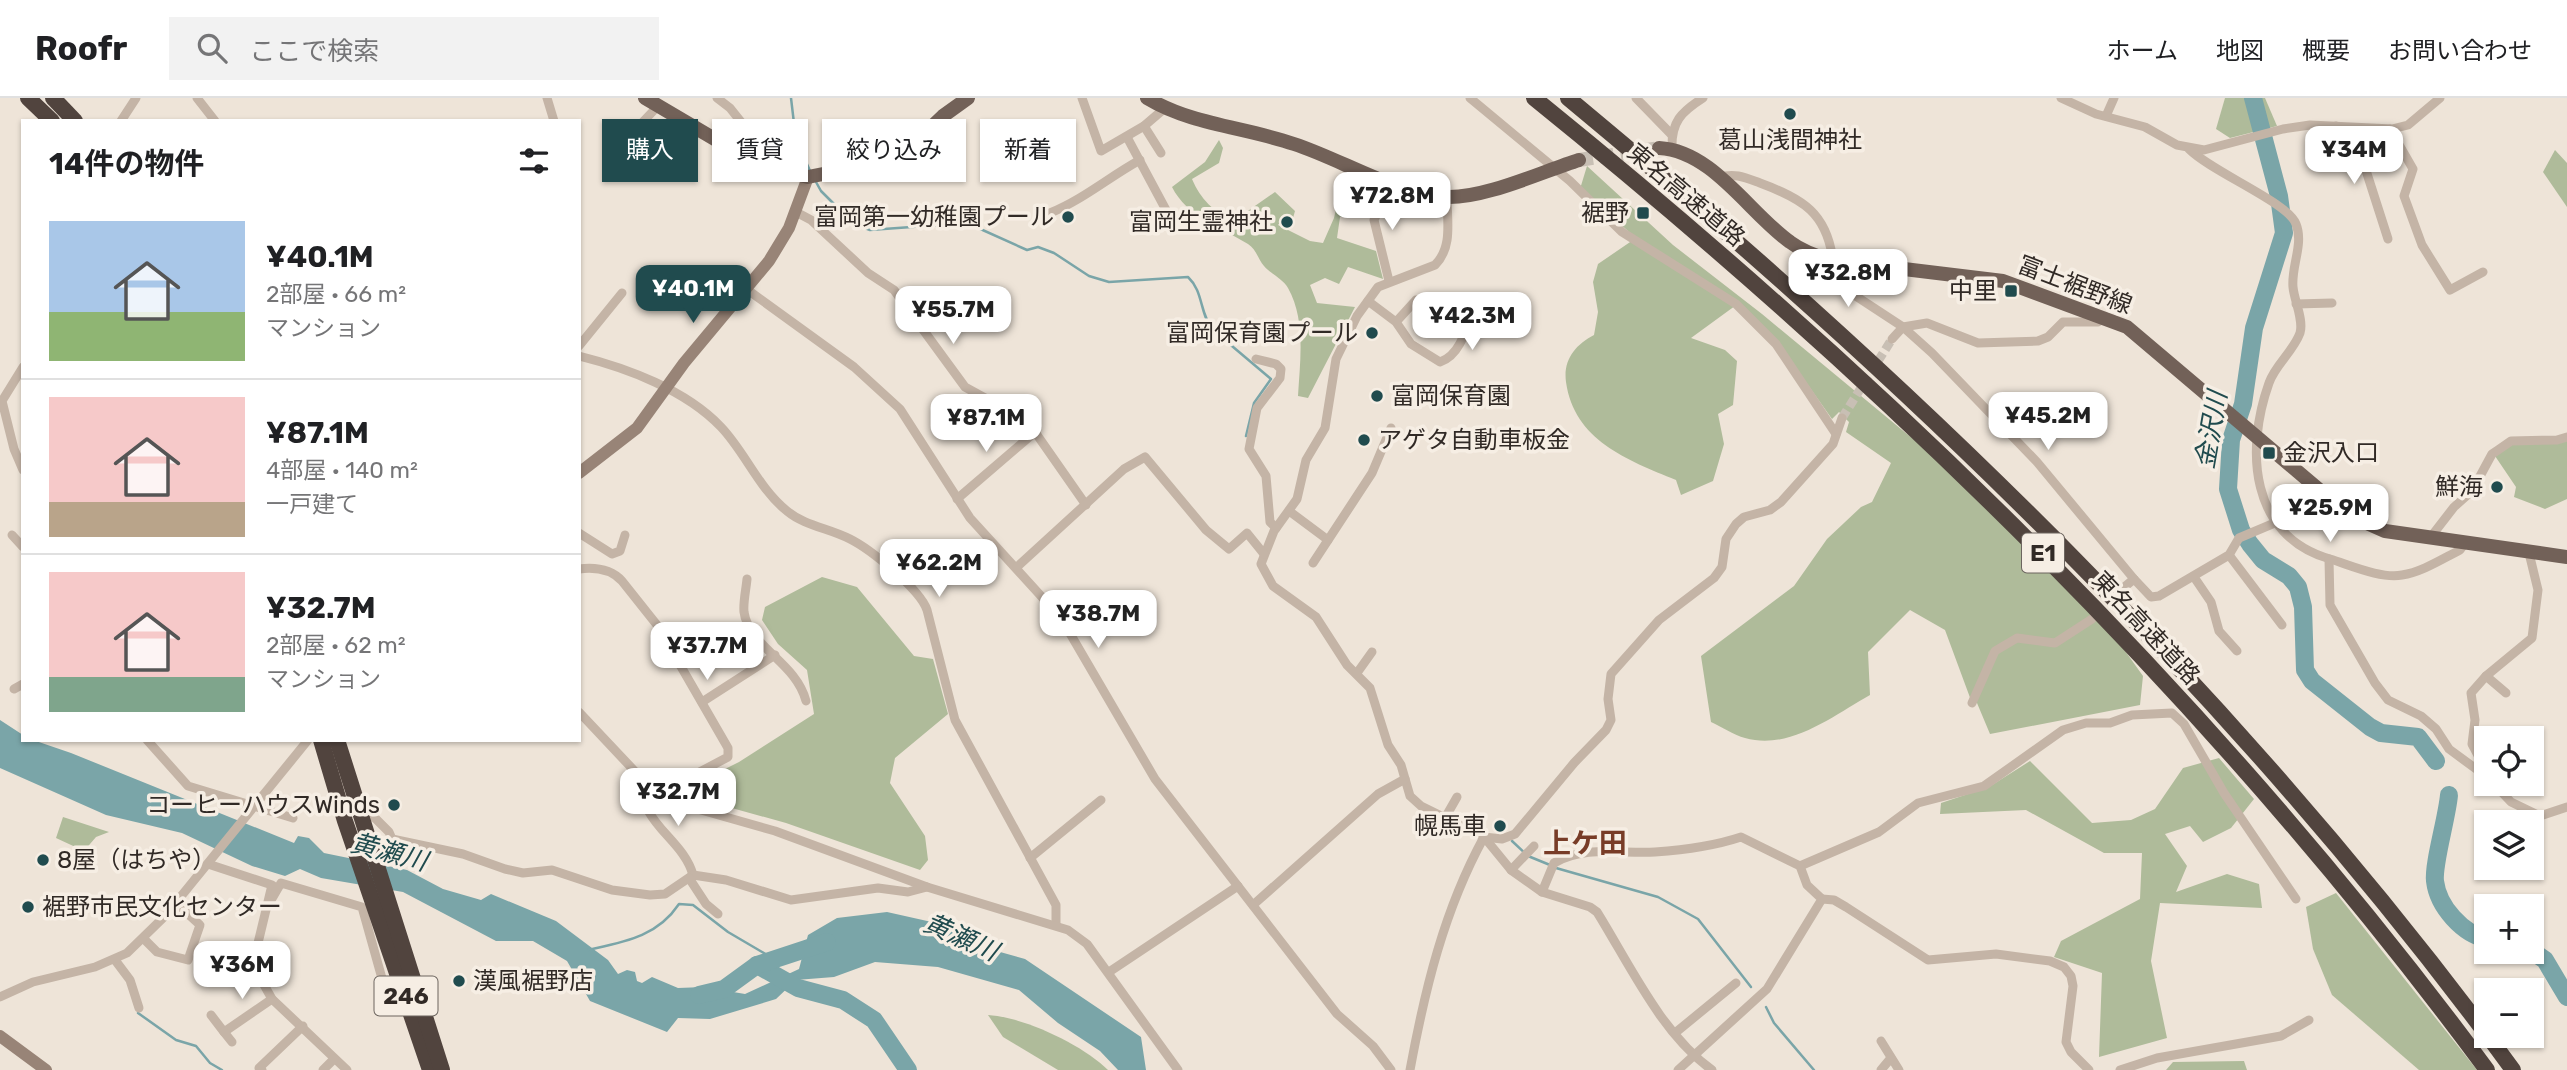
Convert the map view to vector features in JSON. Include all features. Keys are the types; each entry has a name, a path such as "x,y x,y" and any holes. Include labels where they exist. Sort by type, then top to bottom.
{"highway":[{"path":"28,98 50,119"},
{"path":"53,98 73,119"},
{"name":"東名高速道路","path":"1534,98 1839,358 2068,578 2250,776 2371,918 2487,1070"},
{"name":"東名高速道路","path":"1568,98 1816,310 2000,482 2168,656 2300,802 2474,1019"},
{"name":"246","path":"322,742 353,819 388,924 442,1070"},
{"name":"246","path":"337,742 353,819"},
{"name":"246","path":"388,924 429,1070"},
{"path":"2448,1017 2479,1070"},
{"name":"東名高速道路","path":"2496,1048 2512,1070"}],"main road":[{"path":"808,177 888,162 901,156 943,116 968,98"},
{"path":"1147,98 1186,117 1293,143 1392,183 1447,197 1490,189 1578,160"},
{"path":"651,102 712,138"},
{"name":"富士裾野線","path":"1666,149 1688,155 1719,177 1791,244 1831,260 2003,281 2105,316 2142,337 2256,438 2349,515 2385,531 2567,557"}],"street":[{"path":"122,119 136,98"},
{"path":"197,98 213,119"},
{"path":"547,98 553,119"},
{"path":"717,98 739,119"},
{"path":"1082,98 1101,151 1144,126 1165,108"},
{"path":"1470,98 1551,169 1570,181 1622,232 1736,304 1776,344 1836,434"},
{"path":"1636,98 1671,134"},
{"path":"1681,98 1686,109"},
{"path":"1666,149 1679,115 1703,98"},
{"path":"2061,98 2106,116 2145,127 2189,149 2202,162 2275,203 2293,217 2299,236 2293,275 2300,333 2269,383 2256,438 2258,489 2277,522 2305,551 2400,576 2460,550 2465,543"},
{"path":"2106,116 2114,98"},
{"path":"2189,149 2204,150 2283,129 2310,125 2390,129 2408,125 2440,98"},
{"path":"639,119 651,102"},
{"path":"1144,126 1161,153"},
{"path":"2336,126 2362,158 2388,239"},
{"path":"2390,129 2413,169 2404,196 2414,230 2450,290 2483,272"},
{"path":"1127,137 1172,221"},
{"path":"1050,213 1107,183 1115,174 1140,160"},
{"path":"1719,177 1734,173 1783,190 1817,214 1831,244 1831,260 1839,285 1903,327 2037,462 2134,579 2155,598 2230,555 2239,538 2277,522"},
{"path":"581,471 636,428 783,241 806,182"},
{"path":"1389,281 1374,220 1392,183"},
{"path":"1447,197 1448,239 1442,258 1435,265 1378,287 1345,338 1336,359 1325,428 1306,460 1297,499 1276,528 1261,564 1265,576 1287,598 1316,617 1332,645 1370,688 1388,745 1405,779 1410,796 1484,837 1511,870 1542,891 1590,906 1597,912 1675,1033 1693,1056 1712,1070"},
{"path":"796,212 811,220 868,274 894,290 965,387 1016,415 1035,432 1086,505"},
{"path":"745,288 880,388 900,409 970,518 1061,618 1155,779 1337,1014 1373,1046 1391,1070"},
{"path":"581,344 622,293"},
{"path":"1368,301 1396,322 1411,344 1440,362 1449,359 1465,336 1470,317 1464,310 1416,300 1396,322"},
{"path":"2296,304 2332,303"},
{"path":"1892,339 1903,327 1927,323 1965,339 1990,345 2038,341 2048,337 2063,322 2098,322 2105,316"},
{"path":"581,357 613,365 694,405 722,427 785,510 802,522 860,545 924,602 955,720 1056,905 1056,924"},
{"path":"1256,359 1276,364 1281,369 1280,378 1257,408 1249,438 1249,449 1266,476 1270,522 1276,528"},
{"path":"21,370 2,401 11,439 21,465"},
{"path":"1484,837 1509,838 1606,730 1611,720 1608,699 1611,674 1659,620 1714,578 1722,568 1726,540 1736,524 1744,517 1770,510 1781,502 1833,444 1842,418"},
{"path":"1313,563 1372,473 1391,428"},
{"path":"957,499 1035,432"},
{"path":"2430,538 2454,507 2472,491 2492,454 2511,441 2557,440 2567,437"},
{"path":"1017,567 1124,469 1145,457 1206,530 1229,550 1247,533 1264,555"},
{"path":"1289,511 1328,540"},
{"path":"581,534 612,554 620,551 625,536"},
{"path":"12,536 21,545"},
{"path":"2474,726 2470,699 2473,689 2532,638 2538,590 2529,552"},
{"path":"2230,555 2283,625"},
{"path":"2329,559 2330,605 2375,682 2388,700 2421,716 2436,729 2449,749 2474,765"},
{"path":"581,569 595,567 617,574 657,625 728,748 728,757 694,775 643,780"},
{"path":"2194,577 2211,602 2219,631 2237,651"},
{"path":"747,579 744,613 752,632 795,675 806,701"},
{"path":"2122,589 2134,579"},
{"path":"1972,703 1995,651 2017,638 2055,643 2092,619"},
{"path":"1357,673 1372,652"},
{"path":"702,702 775,655"},
{"path":"2486,676 2506,692"},
{"path":"1800,866 1880,832 1918,803 1984,786 2063,730 2086,723 2110,723 2132,715 2172,713 2184,724 2224,793 2296,899"},
{"path":"581,714 643,780 687,806 775,831 927,887 1003,911 1056,924 1087,944 1178,1070"},
{"path":"2474,728 2474,748"},
{"path":"149,742 187,786 293,818"},
{"path":"0,997 33,982 115,960 144,939 306,742"},
{"path":"1253,905 1378,794 1405,779"},
{"path":"643,780 641,793 645,807 685,859 691,877 706,904 718,914"},
{"path":"2505,796 2511,802 2540,816 2567,807"},
{"path":"1446,818 1457,797"},
{"path":"1030,858 1101,800"},
{"path":"353,819 374,817 389,832 391,839 407,844 463,854 517,872 552,870 612,890 665,894 691,877 726,880 791,900 878,888 908,892 927,887"},
{"path":"1410,1070 1424,993 1445,925 1464,874 1484,837"},
{"path":"1542,891 1554,863 1586,852 1654,852 1714,845 1741,837 1800,866 1807,885 1822,899 1834,900 1928,960 1996,954 2050,961 2064,967 2071,976 2073,986 2066,1042 2071,1052 2089,1070"},
{"path":"1511,870 1534,846"},
{"path":"208,864 272,885 258,954 263,983 272,999 347,1070"},
{"path":"266,906 281,883 362,907 390,1007 411,1013"},
{"path":"1109,972 1238,887"},
{"path":"1678,1070 1767,989 1822,899"},
{"path":"144,939 157,952 188,960 200,925 176,903"},
{"path":"115,960 130,980 139,1007"},
{"path":"1675,1033 1736,983"},
{"path":"224,1032 272,999"},
{"path":"211,1015 232,1042"},
{"path":"2120,1070 2157,1058 2281,1036 2309,1020"},
{"path":"262,1070 259,1068 303,1026"},
{"path":"0,1037 46,1070"},
{"path":"1881,1041 1899,1070"},
{"path":"1881,1070 1891,1058"},
{"path":"323,1070 334,1059"}],"green space":[{"path":"2225,98 2265,98 2277,126 2230,138 2216,129"},
{"path":"1219,140 1223,148 1219,163 1192,179 1208,204 1232,222 1275,192 1295,211 1293,218 1286,215 1278,225 1310,241 1323,243 1334,218 1341,187 1357,195 1364,213 1340,217 1337,238 1376,251 1383,279 1348,267 1339,284 1325,278 1310,285 1317,303 1355,307 1308,398 1298,396 1300,327 1294,300 1288,288 1264,266 1251,246 1196,214 1178,197 1172,187 1205,162"},
{"path":"2555,150 2567,163 2567,207 2543,172"},
{"path":"1587,166 1673,245 1762,314 1942,463 2103,620 2143,676 2140,705 1990,734 1977,703 1972,703 1945,630 1910,610 1868,652 1870,695 1826,721 1795,735 1762,741 1741,737 1711,722 1701,656 1794,586 1827,539 1861,507 1872,502 1891,463 1846,432 1849,422 1839,412 1832,419 1776,340 1739,303 1691,338 1725,350 1737,361 1733,405 1718,414 1724,444 1713,481 1681,495 1676,480 1622,455 1591,433 1571,402 1566,382 1566,367 1576,348 1594,335 1598,312 1593,282 1598,264 1636,238 1580,189"},
{"path":"2567,439 2567,499 2545,509 2514,497 2516,487 2495,456 2511,445"},
{"path":"822,577 857,587 914,656 933,659 948,714 895,758 890,783 925,836 928,860 920,870 786,823 696,798 701,781 739,762 814,714 807,670 778,644 762,620 765,607"},
{"path":"2219,758 2254,799 2231,828 2203,842 2190,826 2165,834 2187,866 2176,892 2227,874 2259,884 2262,908 2160,903 2151,961 2167,1038 2099,1057 2102,973 2054,957 2061,941 2140,899 2142,853 2104,853 2026,810 1940,814 1941,803 1989,787 2030,761 2092,823 2131,820 2155,809 2183,768"},
{"path":"63,817 109,832 96,837 84,851 56,838"},
{"path":"2336,893 2477,1070 2419,1070 2332,995 2313,949 2306,907"},
{"path":"988,1015 1018,1021 1052,1034 1084,1051 1108,1070 1058,1070 1003,1037"},
{"path":"2244,1061 2247,1070 2166,1070 2173,1062"}],"water":[{"path":"0,720 21,734 21,742 39,742 71,753 294,843 298,836 309,838 324,853 407,870 443,889 481,900 491,894 556,921 608,960 618,974 627,970 635,972 637,981 642,983 652,977 678,988 704,987 745,994 799,969 808,935 837,918 887,912 954,927 993,950 1025,959 1141,1037 1146,1070 1118,1070 1100,1051 1058,1023 1019,990 938,967 875,962 834,977 796,980 776,999 710,1019 678,1018 667,1032 590,1001 567,961 533,941 496,941 403,892 321,878 300,869 285,876 252,866 182,833 106,815 0,768"}],"waterway":[{"path":"791,98 796,140 811,173"},
{"name":"金沢川","path":"2253,98 2279,196 2284,233 2254,328 2243,404 2231,440 2228,489 2241,530 2250,544 2263,560 2289,576 2298,587 2303,607 2305,670 2312,681 2381,733 2418,737 2436,761"},
{"path":"816,182 821,191 854,224 870,230 967,223 1027,250 1038,247 1054,253 1089,276 1109,282 1188,277 1197,289 1205,317 1213,330 1271,379 1254,403 1246,436"},
{"name":"金沢川","path":"2449,795 2435,881 2446,909 2453,918 2474,934"},
{"path":"1512,841 1528,856 1550,865"},
{"path":"1556,868 1658,897 1698,919 1751,987"},
{"path":"588,950 627,941 650,931 661,924 679,904 693,905 728,932 774,959"},
{"name":"黄瀬川","path":"699,995 724,989 757,965 827,942"},
{"name":"金沢川","path":"2544,959 2567,997"},
{"name":"黄瀬川","path":"757,965 798,988 843,1000 874,1020 908,1070"},
{"path":"1766,1007 1774,1023 1814,1070"},
{"path":"138,1013 176,1040 196,1046 210,1063 222,1070"}],"tunnel":[{"path":"1579,160 1659,148"},
{"path":"1842,418 1892,339"}],"place":[{"name":"葛山浅間神社","path":"1790,114"},
{"name":"裾野","path":"1643,213"},
{"name":"富岡第一幼稚園プール","path":"1068,217"},
{"name":"富岡生霊神社","path":"1287,222"},
{"name":"中里","path":"2011,291"},
{"name":"富岡保育園プール","path":"1372,333"},
{"name":"富岡保育園","path":"1377,396"},
{"name":"アゲタ自動車板金","path":"1364,440"},
{"name":"金沢入口","path":"2269,453"},
{"name":"鮮海","path":"2497,487"},
{"name":"コーヒーハウスWinds","path":"394,805"},
{"name":"幌馬車","path":"1500,826"},
{"name":"8屋（はちや）","path":"43,860"},
{"name":"裾野市民文化センター","path":"28,907"},
{"name":"漢風裾野店","path":"459,981"}],"district":[{"name":"上ケ田","path":"1585,843"}]}
